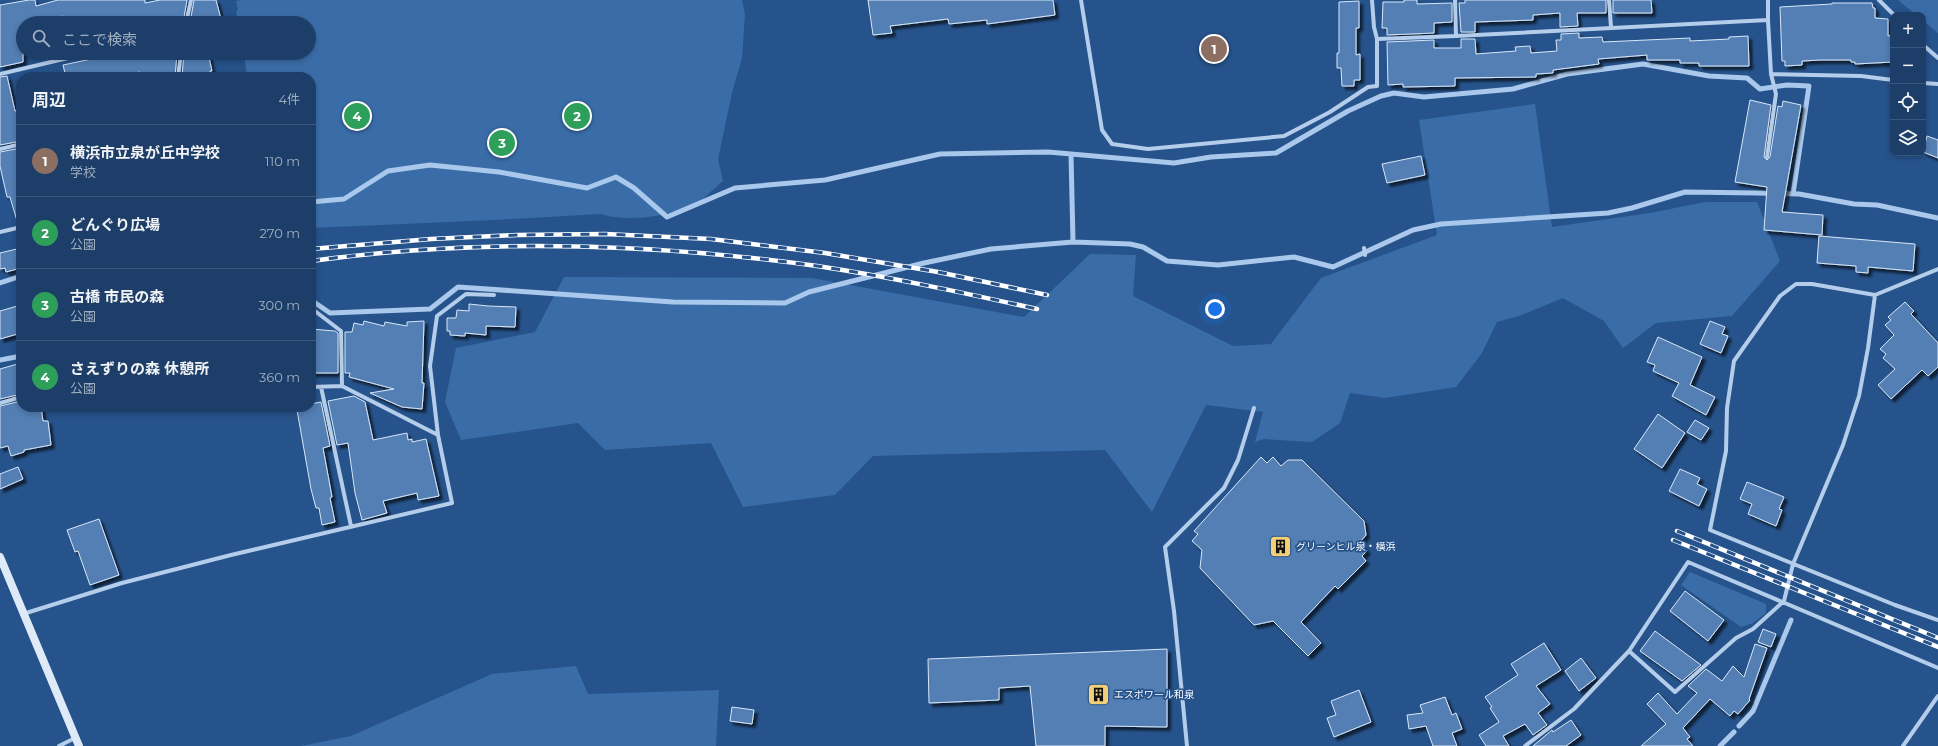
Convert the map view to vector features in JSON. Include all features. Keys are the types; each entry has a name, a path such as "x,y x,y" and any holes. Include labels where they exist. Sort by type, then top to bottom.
{"street":[{"path":"188,16 191,0"},
{"path":"1081,0 1102,130 1112,144 1148,149 1284,136 1330,112 1368,87 1377,86 1377,39 1374,27 1372,0"},
{"path":"1455,0 1456,36"},
{"path":"1609,0 1611,27"},
{"path":"1767,157 1776,94 1771,74 1768,0"},
{"path":"1879,0 1891,12"},
{"path":"1377,39 1768,20"},
{"path":"1926,48 1938,58"},
{"path":"0,74 59,60"},
{"path":"179,72 180,60"},
{"path":"1771,74 1861,76 1890,80"},
{"path":"1926,83 1938,84"},
{"path":"0,149 16,145"},
{"path":"0,232 16,228"},
{"path":"1364,248 1365,255"},
{"path":"1938,270 1875,295 1812,284 1796,284 1780,296 1734,361 1727,408 1726,451 1710,530 1895,605 1938,620"},
{"path":"23,614 122,583 351,526 452,503 438,435 430,366 437,316 466,294 494,296"},
{"path":"1629,651 1674,692 1736,638 1753,629 1784,601 1793,564 1843,445 1859,396 1868,348 1875,295"},
{"path":"316,312 341,331 342,386"},
{"path":"316,387 342,386 438,435"},
{"path":"321,387 351,526"},
{"path":"0,403 16,398"},
{"path":"1187,746 1174,611 1165,547 1224,488 1238,460 1254,408"},
{"path":"0,557 79,746"},
{"path":"1525,746 1574,709 1629,651 1688,562 1784,601 1938,668"},
{"path":"1903,746 1938,696"},
{"path":"59,746 75,738"}],"shaded area":[{"path":"742,0 745,14 742,58 732,93 718,159 723,181 694,205 657,216 621,218 600,214 316,228 316,72 246,72 245,60 316,60 316,16 237,16 236,12 238,10 236,1"},
{"path":"1898,0 1938,0 1938,33 1926,23 1926,12 1912,12"},
{"path":"1535,104 1552,227 1650,213 1705,202 1757,202 1780,261 1732,316 1656,323 1623,348 1604,321 1563,298 1519,316 1497,322 1482,353 1456,387 1385,398 1350,393 1340,423 1312,442 1264,439 1255,442 1263,412 1206,405 1152,512 1105,450 873,456 835,495 743,507 711,443 605,450 578,423 461,440 445,402 456,348 535,332 564,277 812,278 1024,317 1090,254 1136,255 1133,296 1233,346 1271,344 1321,278 1437,235 1419,120"},
{"path":"1690,572 1766,604 1766,613 1753,623 1741,627 1681,585"},
{"path":"576,666 588,694 719,690 716,746 301,746 351,736 492,674"}],"building":[{"path":"29,0 35,0 36,6 58,0 145,0 145,3 160,0 187,0 184,16 16,16 16,60 23,60 23,62 0,67 0,5"},
{"path":"194,0 216,0 220,16 191,16"},
{"path":"868,0 1053,0 1055,15 987,24 987,20 949,24 948,19 890,26 892,33 873,35"},
{"path":"1404,0 1417,0 1417,4 1452,3 1452,22 1434,23 1434,33 1387,35 1387,28 1382,28 1383,2 1404,2"},
{"path":"1465,0 1606,0 1606,13 1577,13 1578,26 1560,27 1560,13 1533,15 1533,20 1475,22 1475,32 1461,32 1459,3 1465,3"},
{"path":"1613,0 1651,0 1652,13 1613,13"},
{"path":"1359,1 1359,28 1356,28 1356,55 1360,54 1360,80 1354,80 1354,86 1342,86 1341,68 1337,68 1337,53 1339,53 1339,2"},
{"path":"1872,3 1873,8 1875,8 1875,18 1888,19 1888,36 1890,36 1890,62 1855,64 1855,62 1851,62 1851,60 1820,60 1802,61 1802,65 1785,66 1785,61 1782,61 1780,7"},
{"path":"1579,33 1579,38 1602,37 1603,42 1690,38 1690,41 1729,39 1729,37 1748,36 1749,66 1699,66 1699,63 1680,63 1680,60 1647,60 1647,55 1598,59 1599,64 1553,70 1553,73 1536,74 1536,77 1455,78 1455,86 1403,87 1403,84 1388,85 1387,42 1434,40 1434,48 1461,48 1461,39 1475,39 1476,54 1516,51 1515,47 1530,46 1531,53 1557,51 1556,40 1561,40 1561,34"},
{"path":"87,60 176,60 175,72 65,72 63,65"},
{"path":"183,60 210,60 212,71 210,72 182,72"},
{"path":"7,76 16,111 16,142 0,145 0,77"},
{"path":"1750,100 1771,105 1764,157 1767,160 1770,157 1778,106 1782,107 1783,101 1801,105 1782,212 1823,215 1822,235 1764,230 1767,187 1735,182"},
{"path":"1927,136 1938,140 1938,158 1926,153"},
{"path":"16,149 16,218 10,197 7,197 0,166 0,152"},
{"path":"1421,156 1425,175 1387,183 1382,164"},
{"path":"1819,236 1915,244 1913,271 1868,267 1868,273 1856,272 1856,266 1817,263"},
{"path":"16,249 16,269 6,272 5,268 0,269 0,253"},
{"path":"1905,302 1914,311 1911,314 1938,343 1938,367 1928,376 1922,370 1891,399 1878,385 1895,369 1883,358 1886,354 1880,349 1894,335 1885,325 1891,320 1888,317"},
{"path":"469,304 516,307 515,327 486,326 486,335 465,333 465,336 450,335 450,331 447,331 447,318 456,318 457,310 469,311"},
{"path":"16,306 16,334 0,339 0,311"},
{"path":"364,321 384,326 385,322 407,326 407,322 424,321 422,383 424,383 422,409 402,407 370,393 394,389 349,377 350,373 345,373 345,332 352,332 354,323 363,325"},
{"path":"1710,321 1725,327 1722,334 1728,336 1721,353 1700,344"},
{"path":"316,329 335,331 338,333 338,373 316,373"},
{"path":"1658,337 1702,357 1690,385 1715,397 1706,415 1672,396 1679,383 1653,371 1655,365 1647,362"},
{"path":"16,364 16,395 0,399 0,369"},
{"path":"354,396 365,402 373,440 407,433 408,440 412,439 412,442 426,439 439,496 418,500 417,493 383,501 387,513 362,520 355,493 348,443 337,445 328,401"},
{"path":"16,402 16,412 42,412 43,421 48,421 51,445 24,450 24,452 11,456 8,446 0,448 0,406"},
{"path":"321,402 330,446 323,448 335,522 322,525 319,508 316,508 311,489 297,412 316,412 316,403"},
{"path":"1658,414 1685,433 1662,468 1634,449"},
{"path":"1695,420 1709,428 1701,440 1687,432"},
{"name":"グリーンヒル泉・横浜","path":"1261,457 1267,463 1273,457 1281,466 1288,460 1302,460 1364,521 1366,535 1360,542 1367,551 1362,556 1366,561 1338,589 1335,586 1301,622 1321,643 1308,656 1273,621 1254,625 1200,568 1202,550 1192,541 1198,534 1194,531"},
{"path":"18,467 23,479 0,489 0,474"},
{"path":"1680,469 1700,478 1697,484 1707,489 1699,506 1669,491"},
{"path":"1747,482 1784,497 1779,509 1782,510 1776,526 1748,514 1752,504 1740,499"},
{"path":"99,519 119,575 90,585 78,551 75,552 67,530"},
{"path":"1685,591 1724,620 1708,641 1670,611"},
{"path":"1763,629 1776,634 1771,647 1758,642"},
{"path":"1655,631 1701,665 1682,681 1640,651"},
{"path":"1544,643 1561,670 1536,686 1550,704 1538,713 1547,725 1533,735 1525,724 1503,736 1509,746 1486,746 1479,735 1499,722 1490,708 1492,707 1485,697 1518,675 1511,664"},
{"path":"1755,644 1767,648 1749,699 1750,700 1738,714 1734,711 1730,716 1710,699 1683,728 1690,737 1687,739 1693,746 1641,746 1666,724 1647,704 1658,693 1677,714 1697,693 1688,686 1706,669 1722,681 1733,666 1744,677"},
{"name":"エスポワール和泉","path":"1167,649 1167,727 1105,726 1105,746 1036,746 1030,686 999,688 999,700 929,703 928,659"},
{"path":"1581,658 1596,678 1579,691 1565,671"},
{"path":"1359,690 1371,722 1334,737 1327,718 1336,715 1331,701"},
{"path":"1445,697 1452,715 1456,713 1462,729 1452,733 1457,746 1433,746 1426,726 1409,729 1407,715 1423,713 1420,705"},
{"path":"732,707 754,710 752,724 730,721"},
{"path":"1571,720 1581,735 1566,746 1533,746 1552,730 1553,732"}],"waterway":[{"path":"1071,154 1174,163 1211,157 1276,153 1348,111 1381,96 1394,93 1424,97 1513,89 1567,74 1643,64 1709,76 1747,78 1760,89 1787,85 1809,86 1793,194"},
{"path":"316,202 344,199 388,171 430,165 499,172 587,188 616,177 634,188 667,217 735,188 825,180 940,154 1048,152 1071,154 1073,242 1130,244 1143,247 1167,261 1218,265 1294,257 1333,267 1413,230 1441,224 1608,213 1632,208 1685,192 1799,194 1854,204 1877,205 1938,218"},
{"path":"316,303 330,313 430,309 458,287 673,302 785,303 809,292 924,263 991,249 1073,242"},
{"path":"0,283 16,278"},
{"path":"0,360 16,357"},
{"path":"1739,726 1753,711 1791,620"},
{"path":"1720,746 1734,732"}],"railway":[{"path":"316,249 431,239 517,235 605,234 711,239 825,253 938,272 1047,295"},
{"path":"316,260 437,249 501,246 628,248 691,252 754,258 845,270 1037,309"},
{"path":"1677,531 1938,638"},
{"path":"1673,540 1938,647"}],"place":[{"name":"横浜市立泉が丘中学校","path":"1214,49"},
{"name":"さえずりの森 休憩所","path":"357,116"},
{"name":"どんぐり広場","path":"577,116"},
{"name":"古橋 市民の森","path":"502,143"},
{"name":"グリーンヒル泉・横浜","path":"1280,546"},
{"name":"エスポワール和泉","path":"1099,694"}]}
